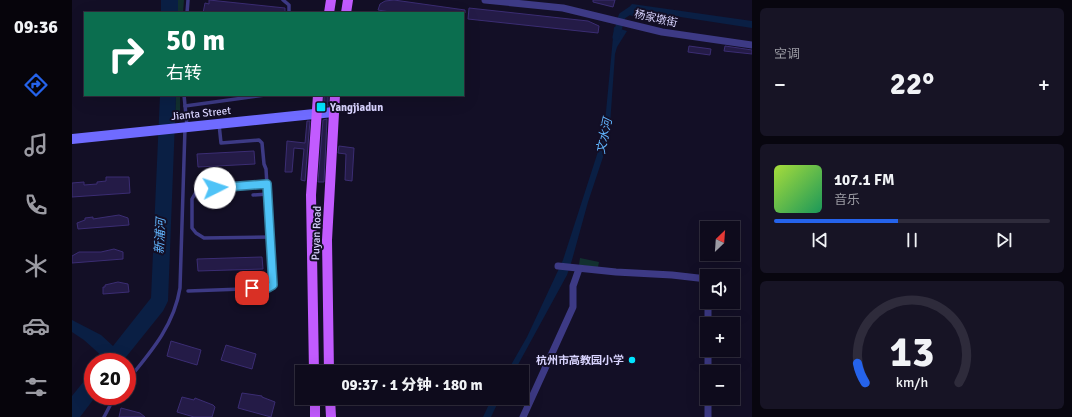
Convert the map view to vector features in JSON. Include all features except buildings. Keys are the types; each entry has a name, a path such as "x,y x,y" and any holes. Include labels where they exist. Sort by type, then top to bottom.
{"main road":[{"path":"329,12 331,0"},
{"path":"346,12 348,0"},
{"name":"Puyan Road","path":"314,365 311,195 318,96"},
{"name":"Puyan Road","path":"329,365 327,240 335,96"},
{"path":"315,405 315,417"},
{"path":"330,405 331,417"}],"street":[{"name":"杨家墩街","path":"485,0 563,8 662,32 752,45"},
{"name":"Jianta Street","path":"72,139 333,112"},
{"path":"558,266 575,269 672,275 700,279"},
{"path":"522,417 573,307 575,269"},
{"path":"708,405 708,417"}],"lane":[{"path":"187,12 188,0"},
{"path":"283,0 289,5 289,12"},
{"path":"136,370 156,344 172,318 177,304 180,288 184,96"},
{"path":"185,106 257,96"},
{"path":"188,291 268,288 273,285 268,194 262,143 259,140 221,143 219,123"},
{"path":"267,184 202,188 196,192 192,199 192,228 196,233 204,238 271,237"},
{"path":"253,195 268,194"},
{"path":"104,417 110,405"}],"green space":[{"path":"178,0 184,0 183,12 178,12"},
{"path":"176,96 180,96 180,113 175,116"},
{"path":"580,258 599,262 598,267 579,265"}],"water":[{"path":"161,0 178,0 178,12 161,12"},
{"path":"632,4 752,21 752,28 674,16 653,15 638,18 624,13"},
{"path":"614,27 627,31 617,47 615,54 609,139 588,202 567,275 518,365 511,365 527,337 563,260 604,133"},
{"name":"新浦河","path":"160,96 176,96 168,301 163,311 129,353 99,353 72,332 72,320 101,335 113,346 151,298"},
{"path":"84,381 84,405 89,405 80,417 72,417 72,396"},
{"path":"489,405 497,405 491,417 483,417"}],"waterway":[{"name":"文水河","path":"616,37 622,16 631,10"}],"place":[{"name":"Yangjiadun","path":"321,107"},
{"name":"杭州市高教园小学","path":"632,360"}],"route":[{"path":"215,188 267,184 274,278 273,285 268,288 252,288"}]}
